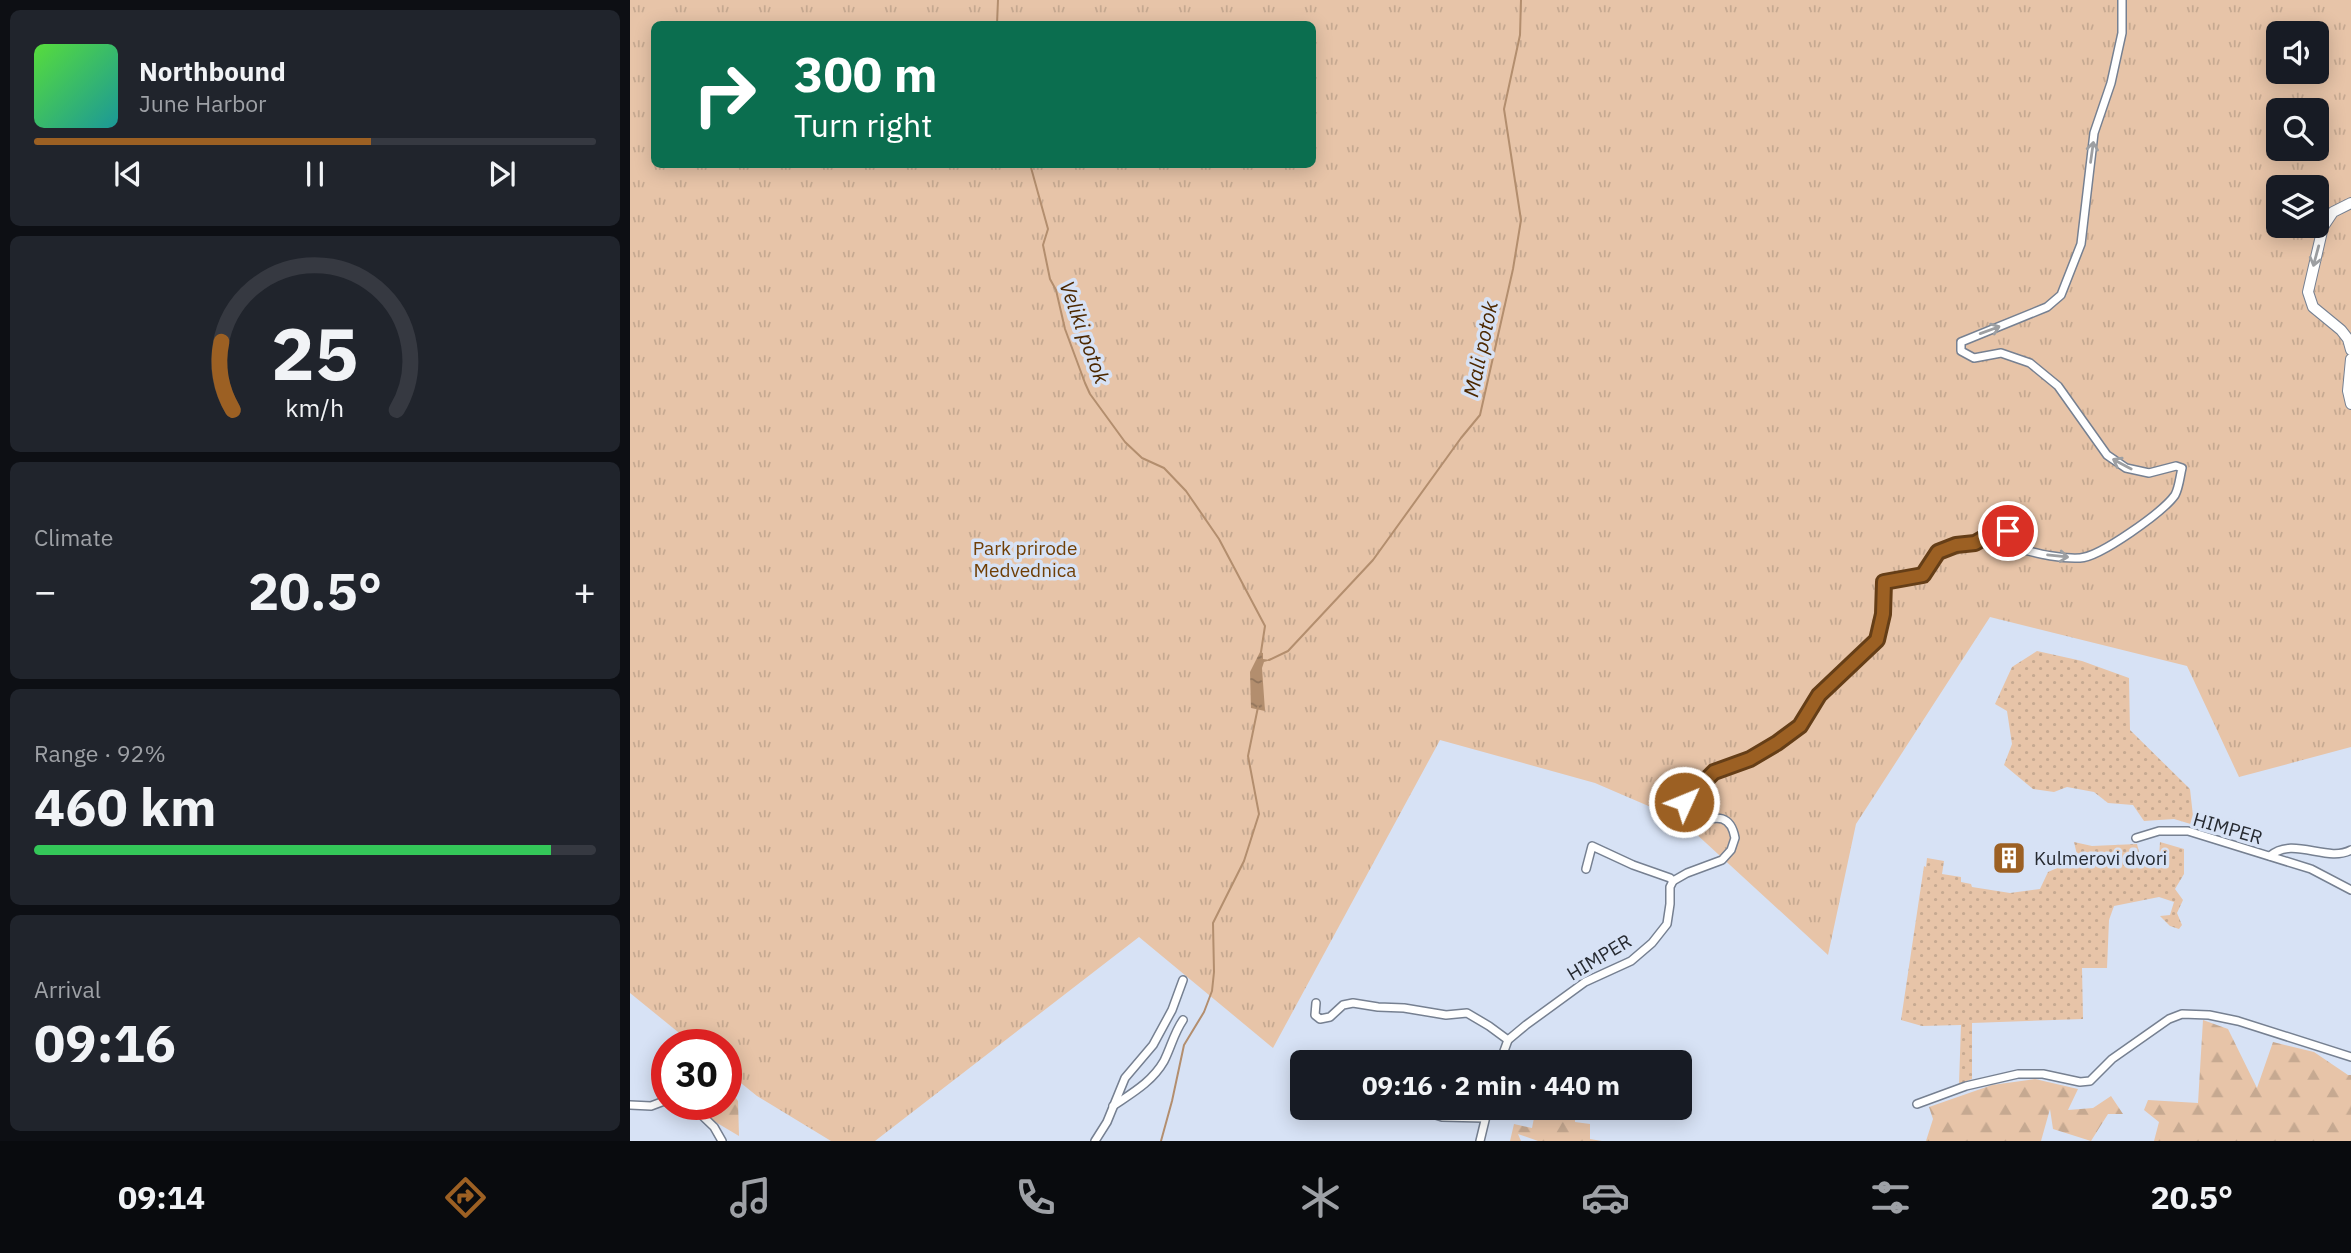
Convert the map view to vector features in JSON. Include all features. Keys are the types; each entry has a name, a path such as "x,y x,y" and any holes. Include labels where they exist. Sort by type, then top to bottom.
{"main road":[{"path":"2351,203 2333,212 2323,227 2308,292 2313,307 2341,330 2351,350"},
{"path":"2351,359 2348,391 2351,404"}],"street":[{"path":"1586,869 1592,846 1673,881 1726,857 1735,838 1733,828 1727,822 1714,817 1684,823 1678,821 1677,811 1714,772 1750,759 1800,726 1819,695 1877,640 1883,614 1884,582 1923,575 1938,552 1956,545 1975,543 2001,528 2008,531 2021,550 2083,558 2102,550 2156,515 2176,493 2182,468 2176,466 2149,473 2126,468 2107,455 2058,386 2030,363 2001,353 1974,358 1961,351 1961,342 2047,307 2061,295 2081,244 2094,133 2112,83 2122,33 2122,0"},
{"name":"HIMPER","path":"2136,838 2159,831 2188,831 2311,869 2351,890"},
{"name":"HIMPER","path":"2270,856 2277,851 2290,849 2338,854 2351,850"},
{"name":"HIMPER","path":"1507,1040 1578,987 1632,961 1652,943 1667,924 1670,887 1673,881"},
{"path":"1095,1141 1125,1078 1153,1045 1172,1010 1183,979"},
{"path":"1316,1003 1315,1015 1320,1019 1330,1017 1347,1003 1404,1007 1446,1015 1467,1013 1496,1030 1507,1040 1504,1050"},
{"path":"1917,1104 1966,1086 2018,1074 2043,1074 2080,1082 2090,1081 2112,1059 2169,1019 2182,1013 2209,1014 2238,1021 2351,1057"},
{"path":"1112,1107 1152,1077 1164,1061 1183,1020"},
{"path":"630,1105 651,1106"},
{"path":"707,1120 722,1141"},
{"path":"1480,1141 1484,1120"}],"green space":[{"name":"Park prirode Medvednica","path":"630,0 2351,0 2351,747 2239,777 2187,666 1990,617 1856,824 1828,955 1681,820 1595,783 1440,740 1273,1048 1139,937 875,1141 831,1141 742,1084 742,1029 674,1029 630,993"},
{"path":"2037,651 2082,661 2129,678 2130,730 2190,789 2194,825 2174,819 2144,821 2133,805 2108,803 2094,792 2067,787 2054,792 2033,789 2004,765 2012,744 2007,711 1995,704 2012,667"},
{"path":"2074,842 2092,846 2137,844 2141,860 2159,857 2160,842 2184,849 2184,874 2175,889 2183,900 2177,913 2182,925 2179,929 2170,926 2160,916 2170,915 2174,902 2159,897 2114,906 2109,920 2107,968 2082,968 2083,1019 1972,1023 1972,1079 1959,1084 1961,1025 1922,1026 1901,1020 1927,858 1944,861 1942,874 1961,877 1961,882 1971,884 1972,887 2010,893 2040,889 2048,872 2078,859"},
{"path":"2203,1020 2228,1029 2257,1088 2273,1042 2314,1052 2351,1075 2351,1141 2154,1141 2159,1122 2144,1110 2148,1100 2198,1103"},
{"path":"2035,1079 2078,1089 2068,1110 2093,1108 2111,1096 2123,1114 2108,1114 2091,1141 2053,1129 2050,1109 2041,1141 1926,1141 1933,1119 1929,1107 1992,1085"},
{"path":"712,1120 739,1120 739,1136"},
{"path":"1534,1120 1575,1120 1590,1124 1590,1139 1602,1141 1538,1141 1518,1134 1521,1141 1510,1141 1514,1124 1532,1128"}],"water":[{"path":"1260,652 1263,653 1263,659 1271,660 1264,662 1262,668 1265,711 1251,708 1250,672"}],"waterway":[{"name":"Veliki potok","path":"997,21 998,0"},
{"name":"Mali potok","path":"1269,660 1288,651 1373,560 1480,415 1513,269 1521,220 1504,109 1520,35 1521,0"},
{"name":"Veliki potok","path":"1031,168 1048,229 1043,245 1050,279 1056,290 1065,329 1090,394 1125,442 1142,458 1164,468 1186,491 1219,539 1265,626 1261,652"},
{"path":"1161,1141 1184,1045 1204,1012 1212,991 1213,923 1244,861 1259,814 1248,756 1258,707"}],"place":[{"name":"Kulmerovi dvori","path":"2009,858"}],"route":[{"path":"1684,802 1714,772 1750,759 1800,726 1819,695 1877,640 1883,614 1884,582 1923,575 1938,552 1956,545 1975,543 2001,528 2008,531"}]}
